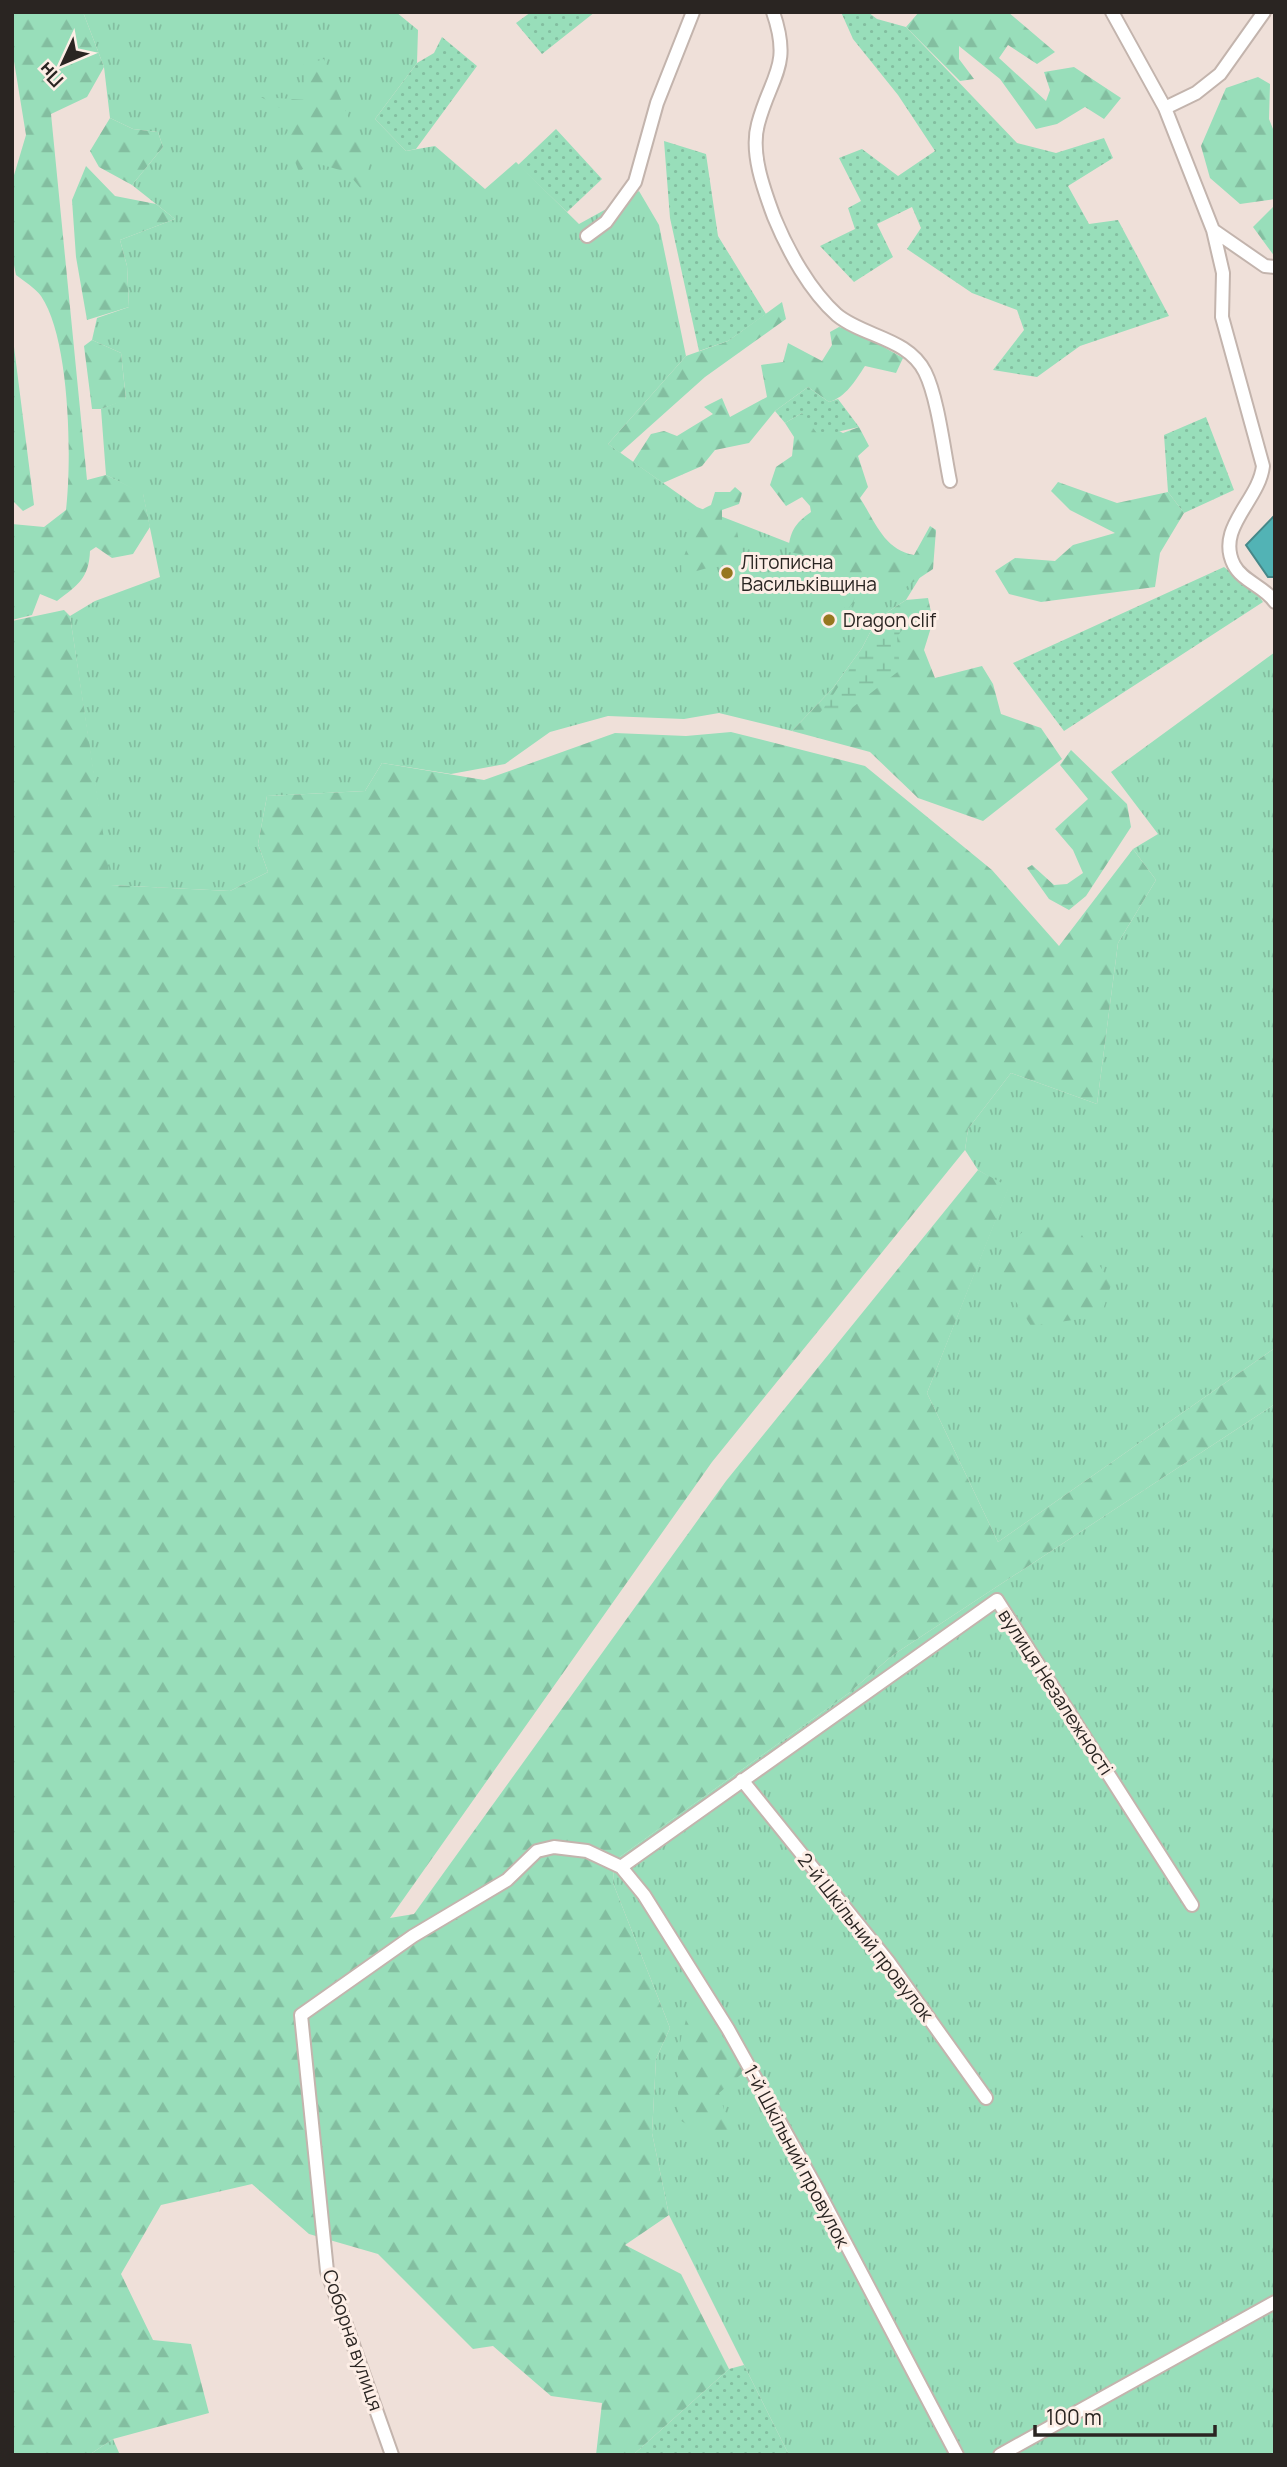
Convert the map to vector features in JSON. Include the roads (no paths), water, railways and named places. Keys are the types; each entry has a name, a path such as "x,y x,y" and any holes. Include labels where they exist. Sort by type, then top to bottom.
{"street":[{"path":"587,236 606,222 635,182 657,103 693,12"},
{"path":"773,12 782,38 781,57 757,125 755,156 775,218 811,286 839,316 911,354 925,372 950,481"},
{"path":"1112,12 1165,107 1213,230 1223,273 1222,317 1263,466 1262,478 1252,498 1236,519 1227,548 1235,568 1275,602"},
{"path":"1165,107 1195,93 1220,74 1264,12"},
{"path":"1213,230 1265,266 1275,267"},
{"name":"вулиця Незалежності","path":"742,1780 997,1601 1192,1905"},
{"path":"621,1867 742,1780"},
{"name":"2-й Шкільний провулок","path":"742,1780 888,1961 986,2098"},
{"name":"Соборна вулиця","path":"392,2455 327,2271 301,2015 413,1936 507,1880 537,1851 554,1847 587,1851 621,1867"},
{"name":"1-й Шкільний провулок","path":"621,1867 643,1895 727,2029 816,2187 957,2455"},
{"path":"1000,2455 1275,2301"}],"water":[{"path":"1275,515 1275,577 1268,577 1246,545"}],"place":[{"name":"Літописна Васильківщина","path":"727,573"},
{"name":"Dragon clif","path":"829,620"}]}
